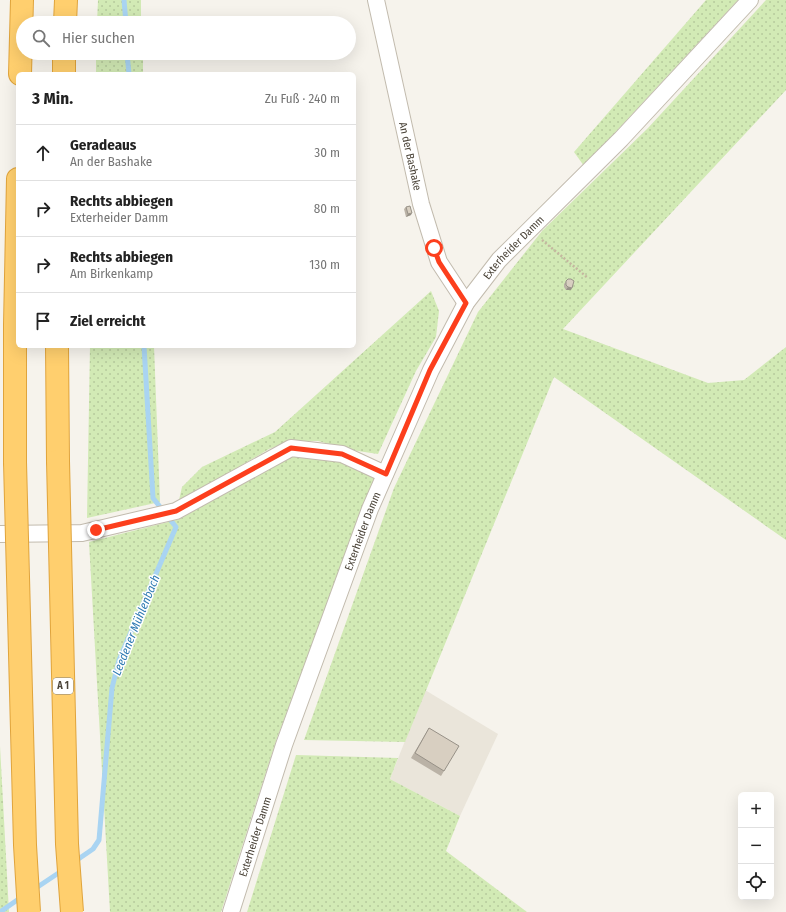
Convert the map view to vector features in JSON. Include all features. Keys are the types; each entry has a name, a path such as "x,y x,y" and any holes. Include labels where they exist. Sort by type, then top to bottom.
{"highway":[{"path":"22,0 22,16"},
{"path":"65,16 66,0"},
{"path":"20,60 20,72"},
{"path":"64,60 64,72"},
{"path":"16,276 15,462 25,845 29,912"},
{"name":"A 1","path":"57,348 58,461 67,844 72,912"}],"street":[{"name":"An der Bashake","path":"376,0 421,204 439,262 466,303"},
{"name":"Exterheider Damm","path":"230,912 284,745 370,509 430,370 466,303 499,260 621,139 750,0"},
{"path":"0,534 82,533 176,511 291,448 342,454 386,474"}],"path":[{"path":"528,232 544,241 588,278"}],"shaded area":[{"path":"425,690 498,734 460,816 390,779"}],"green space":[{"path":"98,0 141,0 141,16 97,16"},
{"path":"706,0 738,0 584,166 574,152"},
{"path":"766,0 786,0 786,90 563,329 708,383 744,380 786,347 786,540 554,377 405,742 304,740 394,488 478,312 542,231 648,128"},
{"path":"96,60 143,60 143,72 96,72"},
{"path":"431,291 439,311 436,337 416,371 378,454 351,450 318,441 290,441 269,449 242,465 204,492 183,500 179,500 182,487 202,467 275,432"},
{"path":"90,348 154,348 160,502 87,518"},
{"path":"289,455 341,461 377,476 277,738 221,912 110,912 89,542 180,519"},
{"path":"0,746 9,912 0,912"},
{"path":"296,755 398,758 390,779 460,816 446,851 527,912 247,912"}],"building":[{"path":"410,206 412,213 408,214 406,207"},
{"path":"568,279 574,281 572,288 566,285 566,281"},
{"path":"429,728 459,746 444,771 415,753"}],"waterway":[{"name":"Leedener Mühlenbach","path":"124,0 125,16"},
{"name":"Leedener Mühlenbach","path":"128,60 129,72"},
{"name":"Leedener Mühlenbach","path":"74,862 93,849 99,840 112,688 119,660 176,527 153,498 144,348"},
{"name":"Leedener Mühlenbach","path":"33,890 63,870"},
{"name":"Leedener Mühlenbach","path":"0,912 23,896"}],"route":[{"path":"96,530 176,511 291,448 342,454 386,474 430,370 466,303 439,262 434,248"}]}
